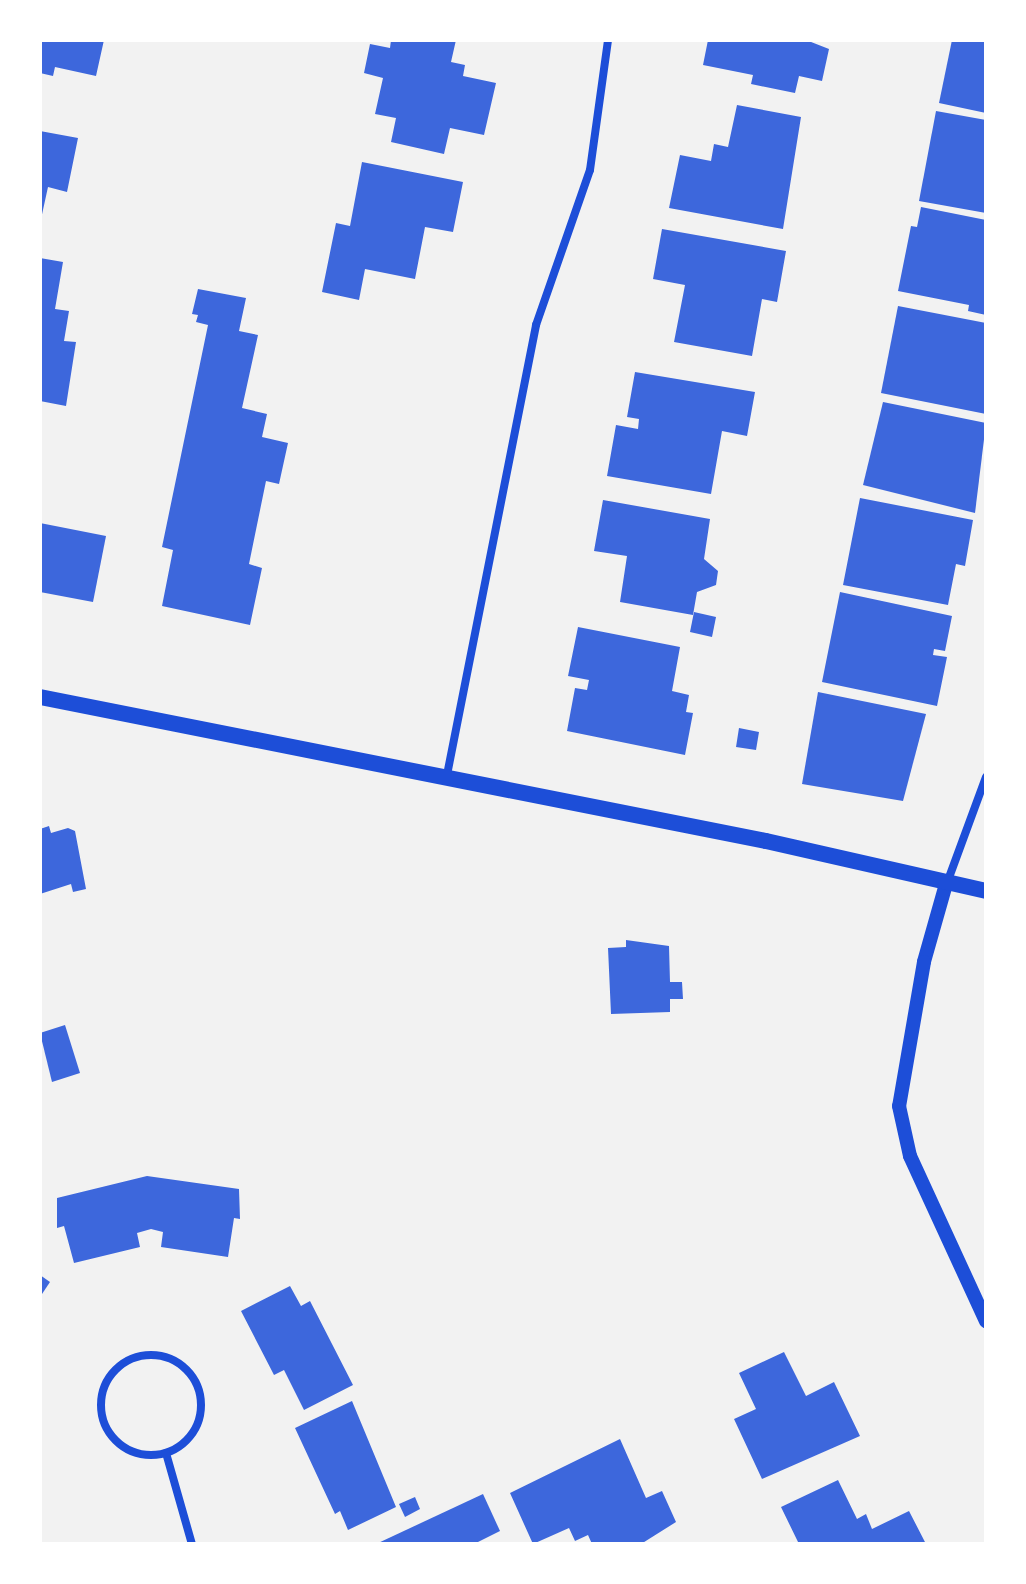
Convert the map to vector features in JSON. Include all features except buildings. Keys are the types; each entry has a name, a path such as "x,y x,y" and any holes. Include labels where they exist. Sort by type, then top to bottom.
{"main road":[{"path":"40,697 446,781 766,841 986,891"}],"street":[{"path":"446,781 536,325 590,170 608,40"},
{"path":"986,777 946,884 924,962 899,1106 910,1156 986,1321"},
{"path":"147,1355 179,1364 198,1389 199,1420 192,1435 166,1453 133,1452 107,1430 102,1414 104,1389 117,1368 131,1359 147,1355"},
{"path":"166,1453 192,1544"}]}
